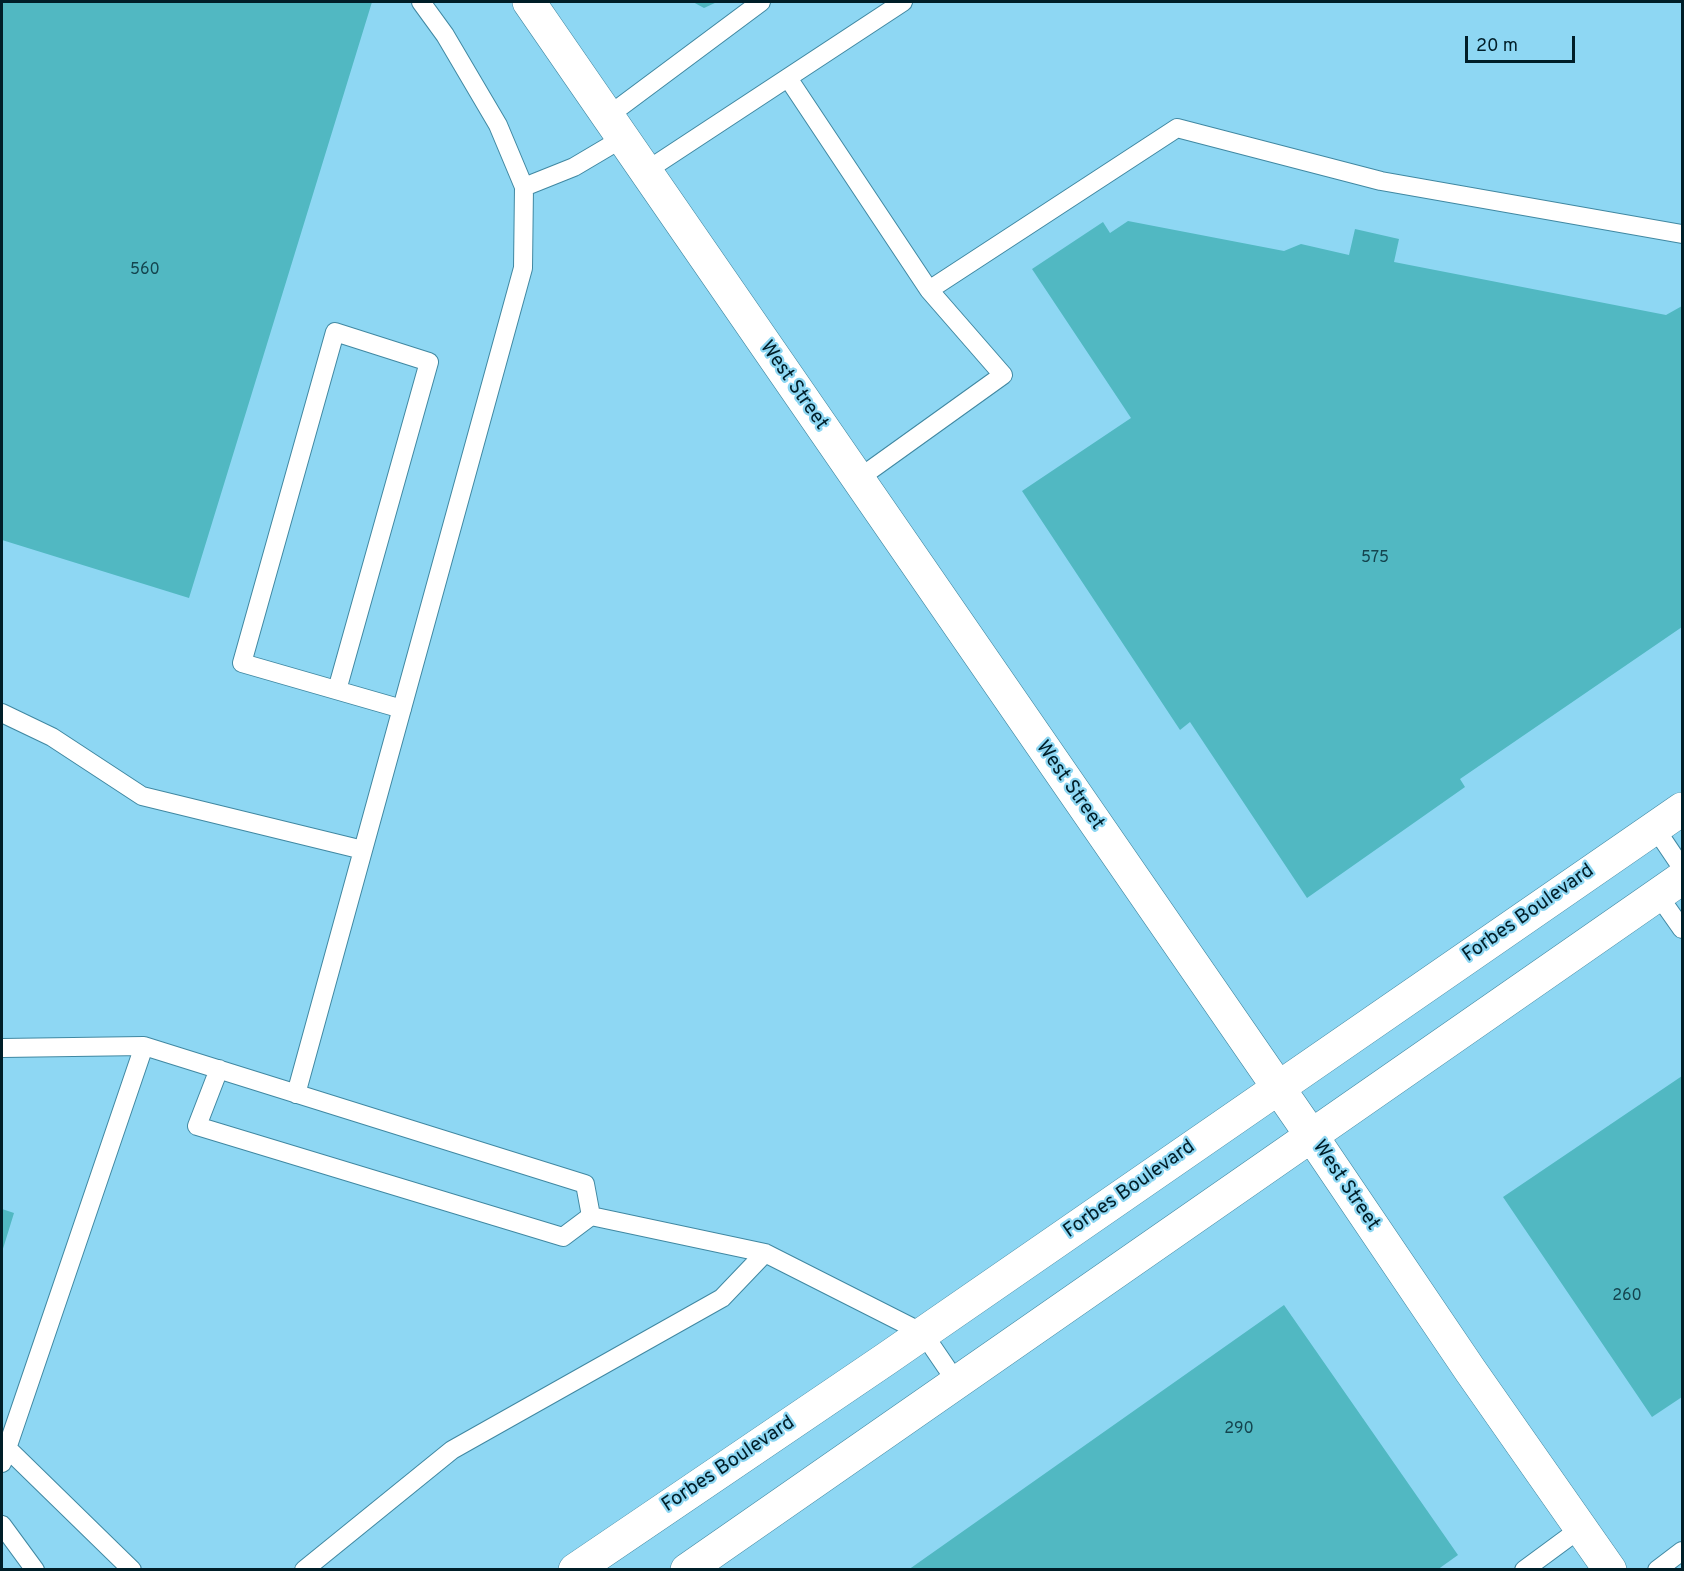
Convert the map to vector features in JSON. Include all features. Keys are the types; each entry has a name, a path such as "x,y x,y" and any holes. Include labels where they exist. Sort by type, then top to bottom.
{"street":[{"name":"West Street","path":"529,2 1311,1135 1470,1370 1610,1569"},
{"name":"Forbes Boulevard","path":"575,1569 923,1333 1683,808"},
{"path":"687,1569 1670,886"}],"lane":[{"path":"296,1094 523,268 524,187 498,125 445,35 421,2"},
{"path":"524,187 574,167 616,127 761,2"},
{"path":"646,171 903,2"},
{"path":"788,78 929,290 1003,375 858,480"},
{"path":"929,290 1177,128 1381,181 1683,234"},
{"path":"337,690 429,362 335,332 242,663 402,709"},
{"path":"2,713 52,736 142,796 363,850"},
{"path":"1655,828 1683,868"},
{"path":"1670,886 1683,929"},
{"path":"2,1048 144,1046 585,1184 591,1216"},
{"path":"132,1569 4,1455 144,1046"},
{"path":"219,1069 197,1126 563,1237 591,1216 765,1253 923,1333 957,1383"},
{"path":"304,1569 452,1450 722,1298 765,1253"},
{"path":"2,1525 35,1569"},
{"path":"1524,1569 1581,1528"},
{"path":"1657,1569 1683,1551"}],"building":[{"path":"2,2 372,2 189,598 2,540"},
{"path":"693,2 717,2 704,8"},
{"path":"1128,221 1284,251 1301,244 1349,255 1355,229 1399,239 1394,262 1666,315 1682,306 1682,627 1460,779 1465,787 1307,898 1190,722 1180,730 1022,491 1131,418 1032,269 1103,222 1110,233"},
{"path":"1682,1076 1682,1397 1652,1417 1503,1197"},
{"path":"2,1209 14,1213 2,1252"},
{"path":"1284,1305 1458,1555 1437,1570 908,1570"}]}
